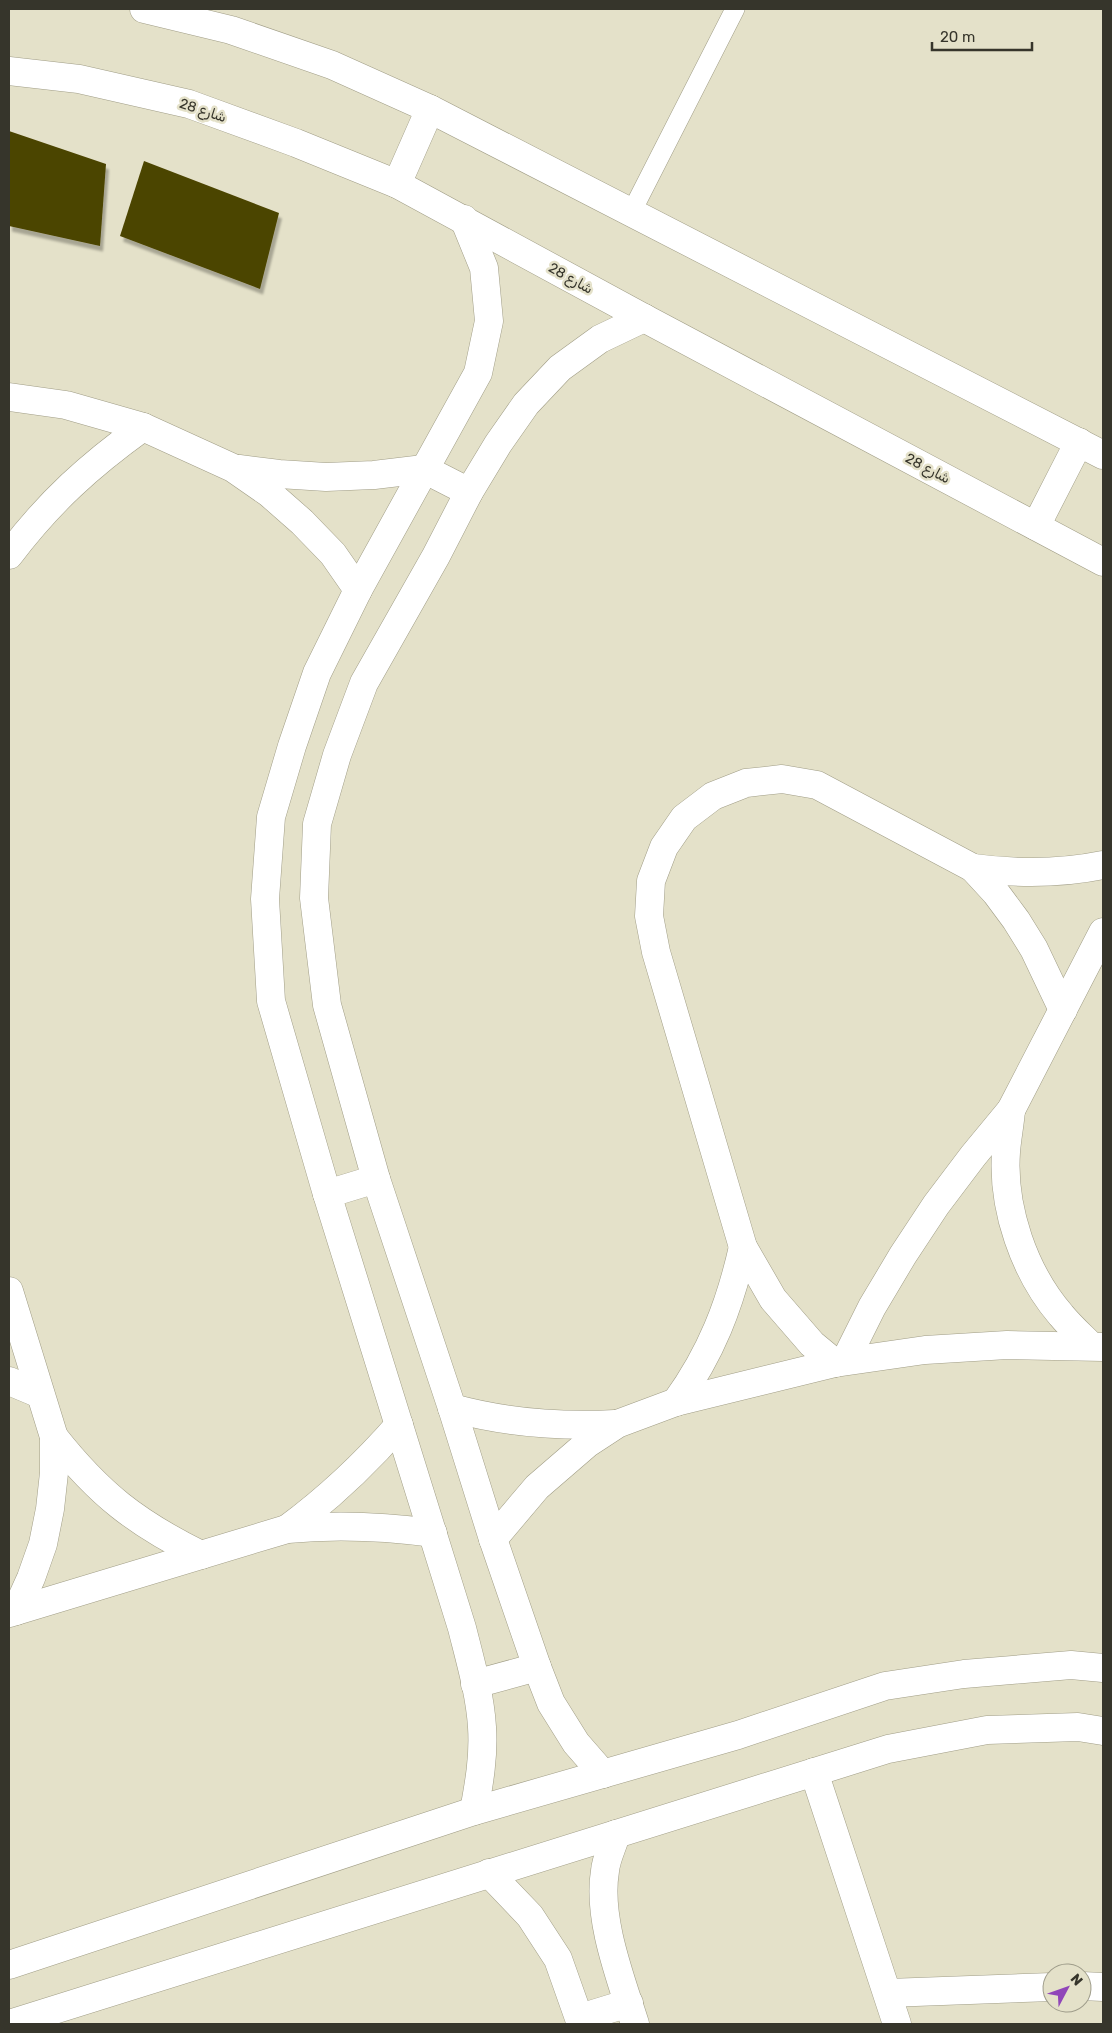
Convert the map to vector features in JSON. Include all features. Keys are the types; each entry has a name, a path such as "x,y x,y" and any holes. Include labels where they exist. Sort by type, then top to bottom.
{"street":[{"path":"144,9 231,30 332,65 430,109 1103,455"},
{"name":"شارع 28","path":"9,71 78,78 189,104 296,143 397,184 644,318 1103,562"},
{"path":"397,184 430,109"},
{"path":"464,219 484,268 489,321 478,373 358,590 317,673 292,746 271,817 265,900 271,1001 327,1194 462,1628 475,1684 482,1727 481,1770 474,1812"},
{"path":"603,1774 576,1743 552,1703 537,1667 492,1539 452,1408 376,1179 327,1005 314,898 317,824 337,755 364,683 436,556 469,492 498,444 526,404 560,368 600,339 644,318"},
{"path":"9,397 66,405 143,427 233,468 269,493 302,522 333,554 358,590"},
{"path":"9,554 34,522 68,487 104,455 143,427"},
{"path":"1036,526 1079,442"},
{"path":"233,468 279,474 326,476 374,475 424,469 469,492"},
{"path":"840,1362 812,1344 773,1299 743,1247 656,952 649,916 651,881 664,847 684,818 713,796 746,783 782,779 817,785 973,868 996,893 1016,920 1038,956 1063,1010"},
{"path":"973,868 1042,873 1077,871 1103,866"},
{"path":"840,1362 914,1238 972,1156 1011,1110 1103,932"},
{"path":"1011,1110 1006,1153 1008,1196 1018,1238 1036,1278 1055,1307 1096,1346"},
{"path":"327,1194 376,1179"},
{"path":"676,1402 696,1376 711,1345 733,1289 743,1247"},
{"path":"9,1291 54,1437 53,1482 43,1544 31,1578 12,1612"},
{"path":"492,1539 536,1487 575,1453 617,1424 676,1402 840,1362 943,1349 1007,1345 1096,1346"},
{"path":"9,1381 40,1394"},
{"path":"452,1408 485,1417 517,1422 584,1426 617,1424"},
{"path":"287,1529 347,1481 399,1425"},
{"path":"54,1437 78,1467 105,1494 135,1518 201,1556"},
{"path":"12,1612 287,1529 360,1525 432,1533"},
{"path":"9,1965 474,1812 738,1736 885,1686 964,1674 1071,1665 1103,1668"},
{"path":"475,1684 537,1667"},
{"path":"9,2024 888,1749 987,1730 1078,1727 1103,1731"},
{"path":"814,1772 897,2024"},
{"path":"489,1873 530,1916 558,1959 580,2021 632,2014 609,1940 604,1899 604,1870 616,1834"},
{"path":"888,1993 1042,1987"}],"lane":[{"path":"632,213 735,9"}],"building":[{"path":"9,131 106,164 100,246 9,226"},
{"path":"144,161 279,213 260,289 120,236"}]}
